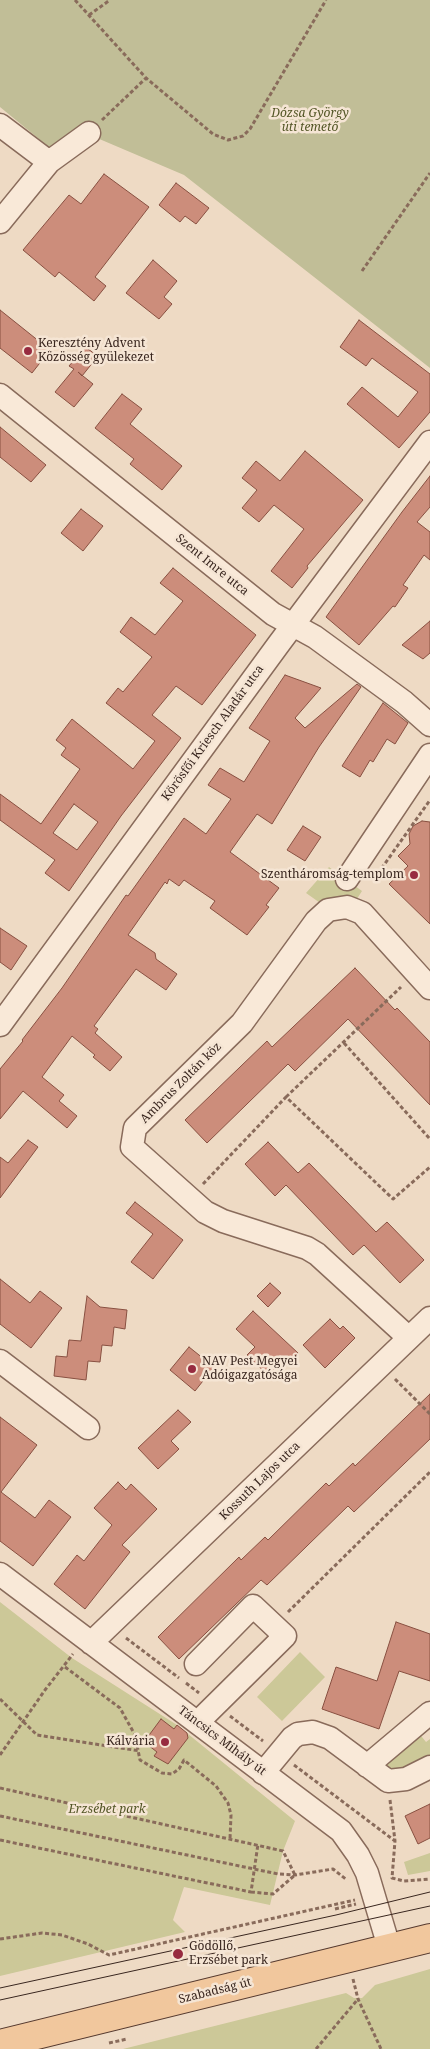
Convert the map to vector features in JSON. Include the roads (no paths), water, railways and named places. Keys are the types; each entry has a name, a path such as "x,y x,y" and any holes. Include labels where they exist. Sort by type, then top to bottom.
{"main road":[{"name":"Szabadság út","path":"0,2044 430,1938"}],"street":[{"path":"0,125 48,162"},
{"path":"0,222 48,162 89,133"},
{"name":"Szent Imre utca","path":"0,395 273,614 315,637 404,702 430,726"},
{"name":"Körösfői Kriesch Aladár utca","path":"0,1025 292,626 430,442"},
{"path":"347,879 430,755"},
{"name":"Ambrus Zoltán köz","path":"409,1338 312,1251 288,1241 223,1221 205,1212 132,1147 136,1128 242,1023 322,914 328,910 340,906 354,908 362,913 423,980"},
{"name":"Kossuth Lajos utca","path":"87,1640 110,1625 430,1318"},
{"path":"0,1361 88,1428"},
{"name":"Táncsics Mihály út","path":"0,1574 263,1773 328,1819 341,1831 351,1844 367,1873 388,1948"},
{"path":"196,1664 253,1606 285,1636 198,1722"},
{"path":"366,1766 430,1713"},
{"path":"263,1773 292,1738 306,1732 313,1732 330,1738 383,1779 392,1782 406,1779 430,1766"}],"tram line":[{"path":"0,1988 336,1915 430,1892"},
{"path":"0,2000 430,1906"}],"place":[{"name":"Keresztény Advent Közösség gyülekezet","path":"28,351"},
{"name":"Szentháromság-templom","path":"414,875"},
{"name":"NAV Pest Megyei Adóigazgatósága","path":"192,1369"},
{"name":"Kálvária","path":"165,1742"},
{"name":"Gödöllő, Erzsébet park","path":"178,1954"}],"park label":[{"name":"Dózsa György úti temető","path":"310,121"},
{"name":"Erzsébet park","path":"107,1810"}]}
